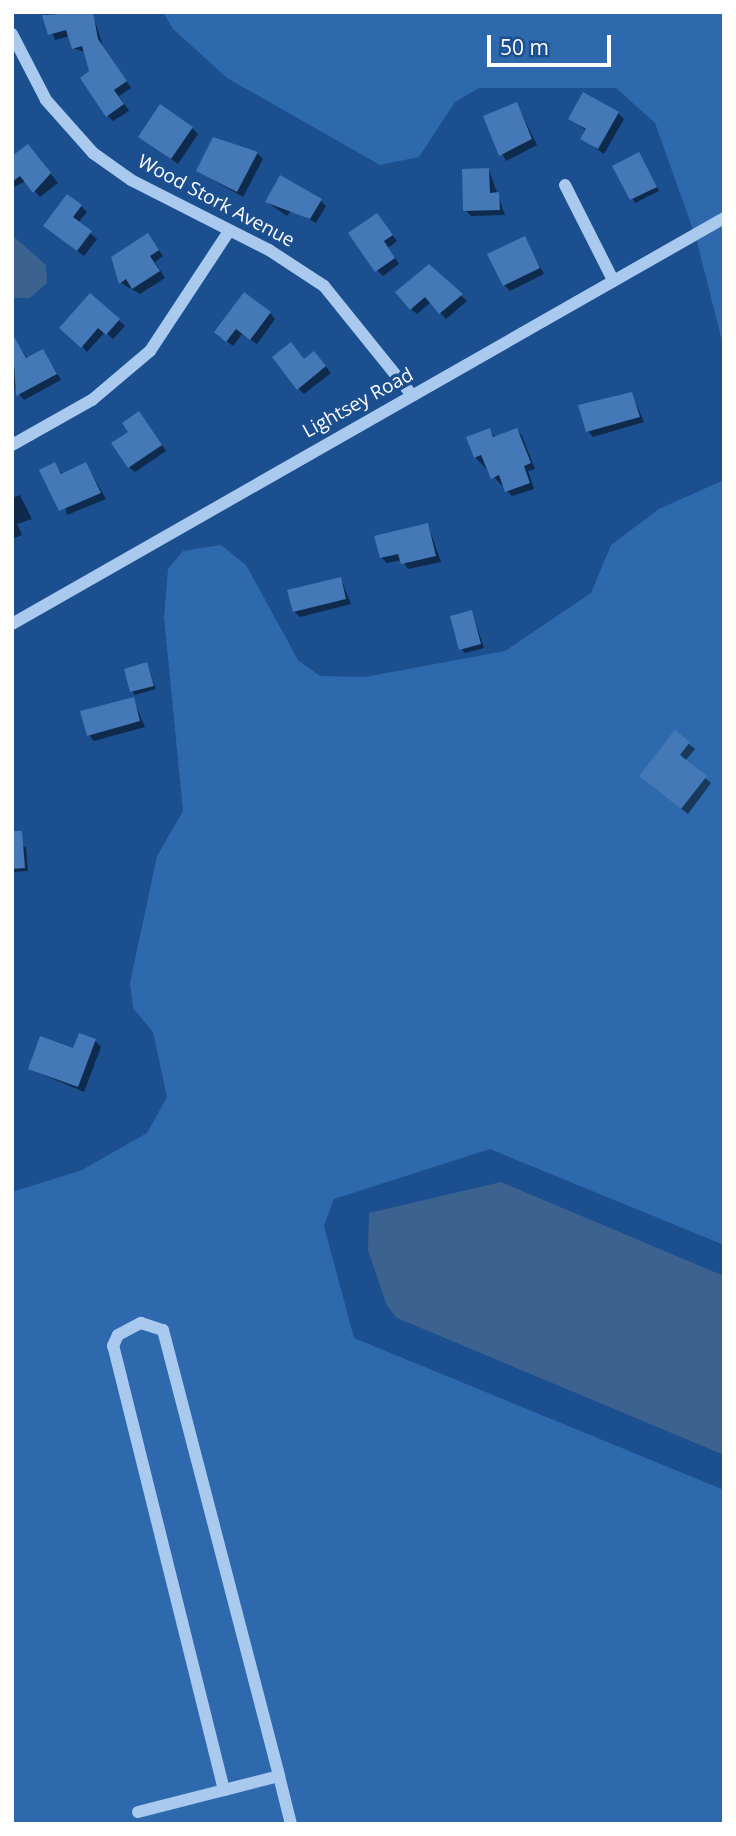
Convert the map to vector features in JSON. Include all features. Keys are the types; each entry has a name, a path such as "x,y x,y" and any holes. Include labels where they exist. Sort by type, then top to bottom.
{"street":[{"name":"Wood Stork Avenue","path":"12,34 46,100 93,153 131,180 229,231 324,286 412,395"},
{"path":"565,185 613,280"},
{"name":"Lightsey Road","path":"12,624 724,218"},
{"path":"12,445 92,400 150,351 229,231"},
{"path":"224,1790 113,1346 118,1335 141,1323 163,1330 291,1824"},
{"path":"138,1812 279,1776"}],"shaded area":[{"path":"163,12 724,12 724,349 696,238 655,123 616,88 479,88 455,102 419,157 380,165 227,78 173,29"},
{"path":"12,235 46,265 47,283 30,298 12,298"},
{"path":"724,480 724,1245 490,1149 334,1199 324,1226 354,1338 724,1490 724,1824 14,1824 12,1192 82,1170 147,1133 167,1097 153,1032 133,1008 130,983 157,856 183,811 164,617 168,569 183,551 221,545 246,565 298,660 320,676 365,677 505,651 591,593 611,545 659,509"},
{"path":"501,1182 724,1276 724,1455 397,1318 387,1306 368,1250 369,1213"}],"building":[{"path":"93,12 98,39 127,81 114,90 124,104 106,117 80,78 89,71 82,46 72,49 66,30 48,35 42,15"},
{"path":"583,92 619,112 598,149 580,139 586,129 568,119"},
{"path":"517,102 532,139 499,156 483,116"},
{"path":"160,104 193,127 171,159 138,137"},
{"path":"213,137 258,152 237,192 196,171"},
{"path":"28,144 51,173 33,193 20,176 12,182 12,156"},
{"path":"639,152 657,187 630,200 612,166"},
{"path":"489,168 490,193 499,192 500,210 463,211 462,169"},
{"path":"280,175 322,199 310,219 265,202"},
{"path":"67,194 82,205 73,217 92,231 77,251 43,226"},
{"path":"377,213 393,235 384,241 395,258 375,272 348,233"},
{"path":"148,233 159,250 150,256 160,271 132,289 126,279 119,284 111,257"},
{"path":"525,236 540,268 503,286 487,254"},
{"path":"429,264 463,294 439,314 425,297 410,310 395,292"},
{"path":"244,292 271,312 250,340 236,329 226,342 214,332"},
{"path":"90,293 120,319 106,335 98,328 81,348 59,328"},
{"path":"12,333 26,358 43,349 57,374 16,396"},
{"path":"291,342 304,359 314,351 326,366 297,390 272,357"},
{"path":"632,392 640,417 586,432 578,405"},
{"path":"139,411 162,445 128,468 111,443 128,432 122,423"},
{"path":"490,428 493,437 517,428 531,463 524,466 530,483 505,492 499,475 491,479 481,455 474,458 466,437"},
{"path":"55,462 61,474 86,462 101,493 59,511 39,470"},
{"path":"428,523 436,556 401,564 398,554 380,558 374,536"},
{"path":"341,577 346,599 293,612 287,590"},
{"path":"472,610 481,644 459,650 450,616"},
{"path":"147,662 154,686 130,692 124,669"},
{"path":"134,697 140,721 87,736 80,711"},
{"path":"675,730 690,742 680,755 707,776 681,809 639,776"},
{"path":"12,831 22,831 25,868 12,869"},
{"path":"79,1033 96,1039 78,1087 28,1069 40,1036 73,1048"}]}
